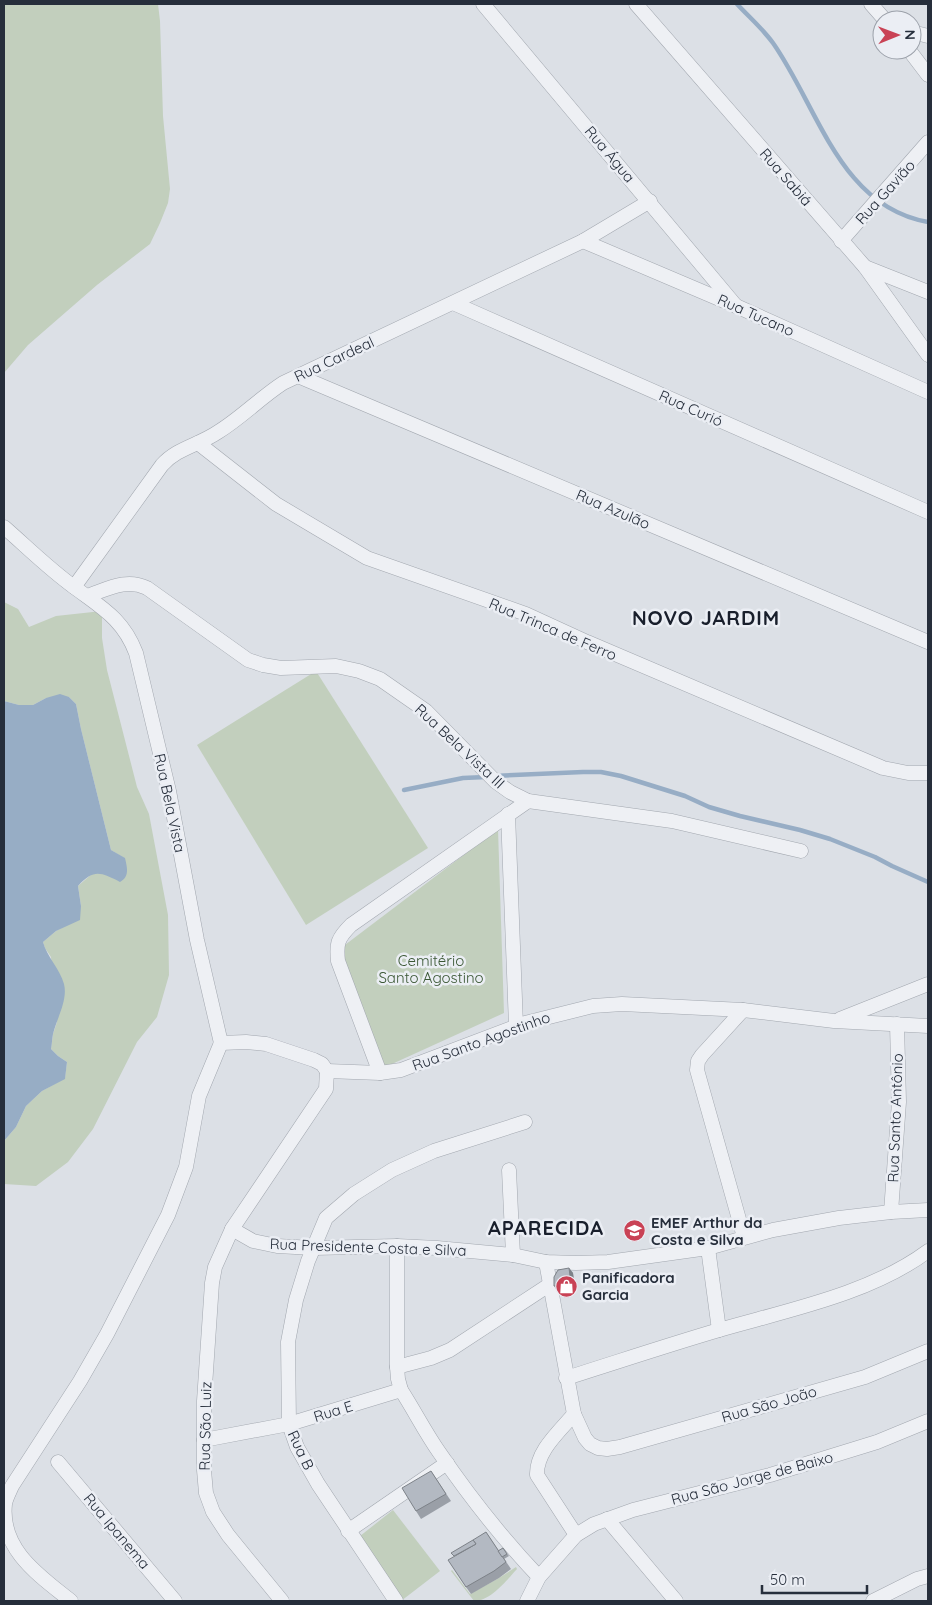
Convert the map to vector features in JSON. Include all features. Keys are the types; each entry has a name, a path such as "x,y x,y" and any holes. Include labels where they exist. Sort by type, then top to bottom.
{"street":[{"name":"Rua Água","path":"483,4 650,201 736,306"},
{"name":"Rua Sabiá","path":"636,4 865,267 928,356"},
{"path":"916,60 928,75"},
{"name":"Rua Gavião","path":"841,241 928,142"},
{"name":"Rua Cardeal","path":"74,587 162,465 176,453 219,432 269,392 298,376 583,241 650,201"},
{"name":"Rua Tucano","path":"583,241 736,306 928,392"},
{"path":"865,267 928,292"},
{"name":"Rua Curió","path":"453,303 928,512"},
{"name":"Rua Azulão","path":"298,376 928,642"},
{"name":"Rua Trinca de Ferro","path":"198,443 276,504 367,558 526,614 596,646 883,768 908,773 928,773"},
{"name":"Rua Bela Vista","path":"4,527 74,587 116,619 127,632 136,653 169,792 197,940 221,1043"},
{"name":"Rua Bela Vista III","path":"88,596 122,584 140,584 248,660 264,666 281,668 336,666 380,678 426,711 496,782 510,792 528,800 672,821 801,851"},
{"path":"380,1073 338,961 336,946 341,934 528,800"},
{"path":"508,814 516,1026"},
{"path":"834,1021 928,984"},
{"name":"Rua Santo Agostinho","path":"327,1072 380,1073 402,1070 516,1026 560,1013 593,1006 622,1004 743,1010 834,1021 928,1026"},
{"path":"743,1010 702,1055 698,1061 697,1070 744,1237"},
{"name":"Rua Santo Antônio","path":"891,1212 899,1102 897,1024"},
{"path":"71,1601 22,1560 10,1543 4,1526 5,1503 12,1486 85,1373 168,1215 186,1166 199,1096 221,1043 246,1042 266,1044 322,1064 327,1072 326,1088 232,1229"},
{"name":"Rua B","path":"396,1601 314,1477 297,1447 288,1424 288,1342 296,1300 308,1261 326,1218 354,1194 392,1170 434,1151 525,1122"},
{"path":"509,1170 513,1255"},
{"name":"Rua Presidente Costa e Silva","path":"232,1229 253,1241 269,1245 314,1248 397,1246 513,1255 546,1262 576,1263 608,1262 708,1248 744,1237 830,1220 891,1212 928,1210"},
{"name":"Rua São Luiz","path":"232,1229 215,1267 212,1283 204,1401 206,1493 214,1512 228,1536 282,1601"},
{"path":"397,1246 397,1367 398,1379 402,1390 447,1463 478,1507 515,1552 539,1577"},
{"path":"708,1248 719,1330"},
{"path":"566,1378 719,1330 805,1307 884,1276 928,1251"},
{"path":"546,1262 574,1414 541,1454 536,1465 537,1475 576,1535"},
{"path":"397,1367 431,1358 450,1350 549,1285"},
{"name":"Rua São João","path":"574,1414 590,1444 598,1448 607,1449 620,1447 865,1377 928,1351"},
{"name":"Rua E","path":"204,1440 288,1424 402,1390"},
{"name":"Rua São Jorge de Baixo","path":"527,1601 539,1577 576,1535 594,1524 633,1510 770,1475 877,1442 928,1421"},
{"name":"Rua Ipanema","path":"58,1462 176,1601"},
{"path":"348,1531 447,1463"},
{"path":"607,1519 676,1601"},
{"path":"873,1601 917,1579 928,1576"}],"green space":[{"path":"4,4 158,4 163,116 170,189 168,203 150,244 97,285 28,345 4,373"},
{"path":"4,602 18,609 29,627 56,616 102,611 102,638 107,670 137,787 149,814 168,915 169,975 157,1017 137,1042 93,1129 68,1162 36,1186 4,1184 4,1141 16,1127 26,1106 42,1091 65,1078 67,1062 51,1049 57,1022 51,957 43,942 56,931 71,923 81,906 78,886 93,873 102,873 124,858 111,850 76,704 69,697 46,698 33,705 19,705 4,701"},
{"path":"316,671 428,848 306,925 197,745"},
{"name":"Cemitério Santo Agostino","path":"498,829 504,1013 381,1069 333,954"},
{"path":"393,1510 440,1571 401,1601 355,1540"},
{"path":"516,1567 517,1569 492,1594 486,1598 474,1601 451,1571 470,1594"}],"water":[{"path":"60,694 69,697 76,704 111,850 125,858 127,875 120,882 102,874 88,877 78,886 81,906 80,920 56,931 43,942 47,953 60,973 65,990 65,996 53,1034 51,1049 67,1062 65,1079 42,1091 26,1106 16,1127 4,1141 4,701 19,705 33,705 46,698"}],"building":[{"path":"569,1268 571,1284 554,1286 554,1277 558,1270"},
{"path":"431,1471 446,1494 416,1511 402,1488"},
{"path":"486,1532 506,1562 466,1587 448,1560 476,1544 473,1540"},
{"path":"473,1540 476,1544 454,1556 451,1553"},
{"path":"503,1548 507,1554 502,1557 498,1551"}],"waterway":[{"path":"737,4 773,43 789,68 834,151 852,176 873,197 898,213 928,222"},
{"path":"494,776 583,772 601,772 621,776 685,796 709,807 830,839 875,857 928,882"},
{"path":"404,790 463,778 486,777"}],"place":[{"name":"EMEF Arthur da Costa e Silva","path":"635,1231"},
{"name":"Panificadora Garcia","path":"566,1286"}],"district":[{"name":"NOVO JARDIM","path":"706,617"},
{"name":"APARECIDA","path":"546,1227"}]}
